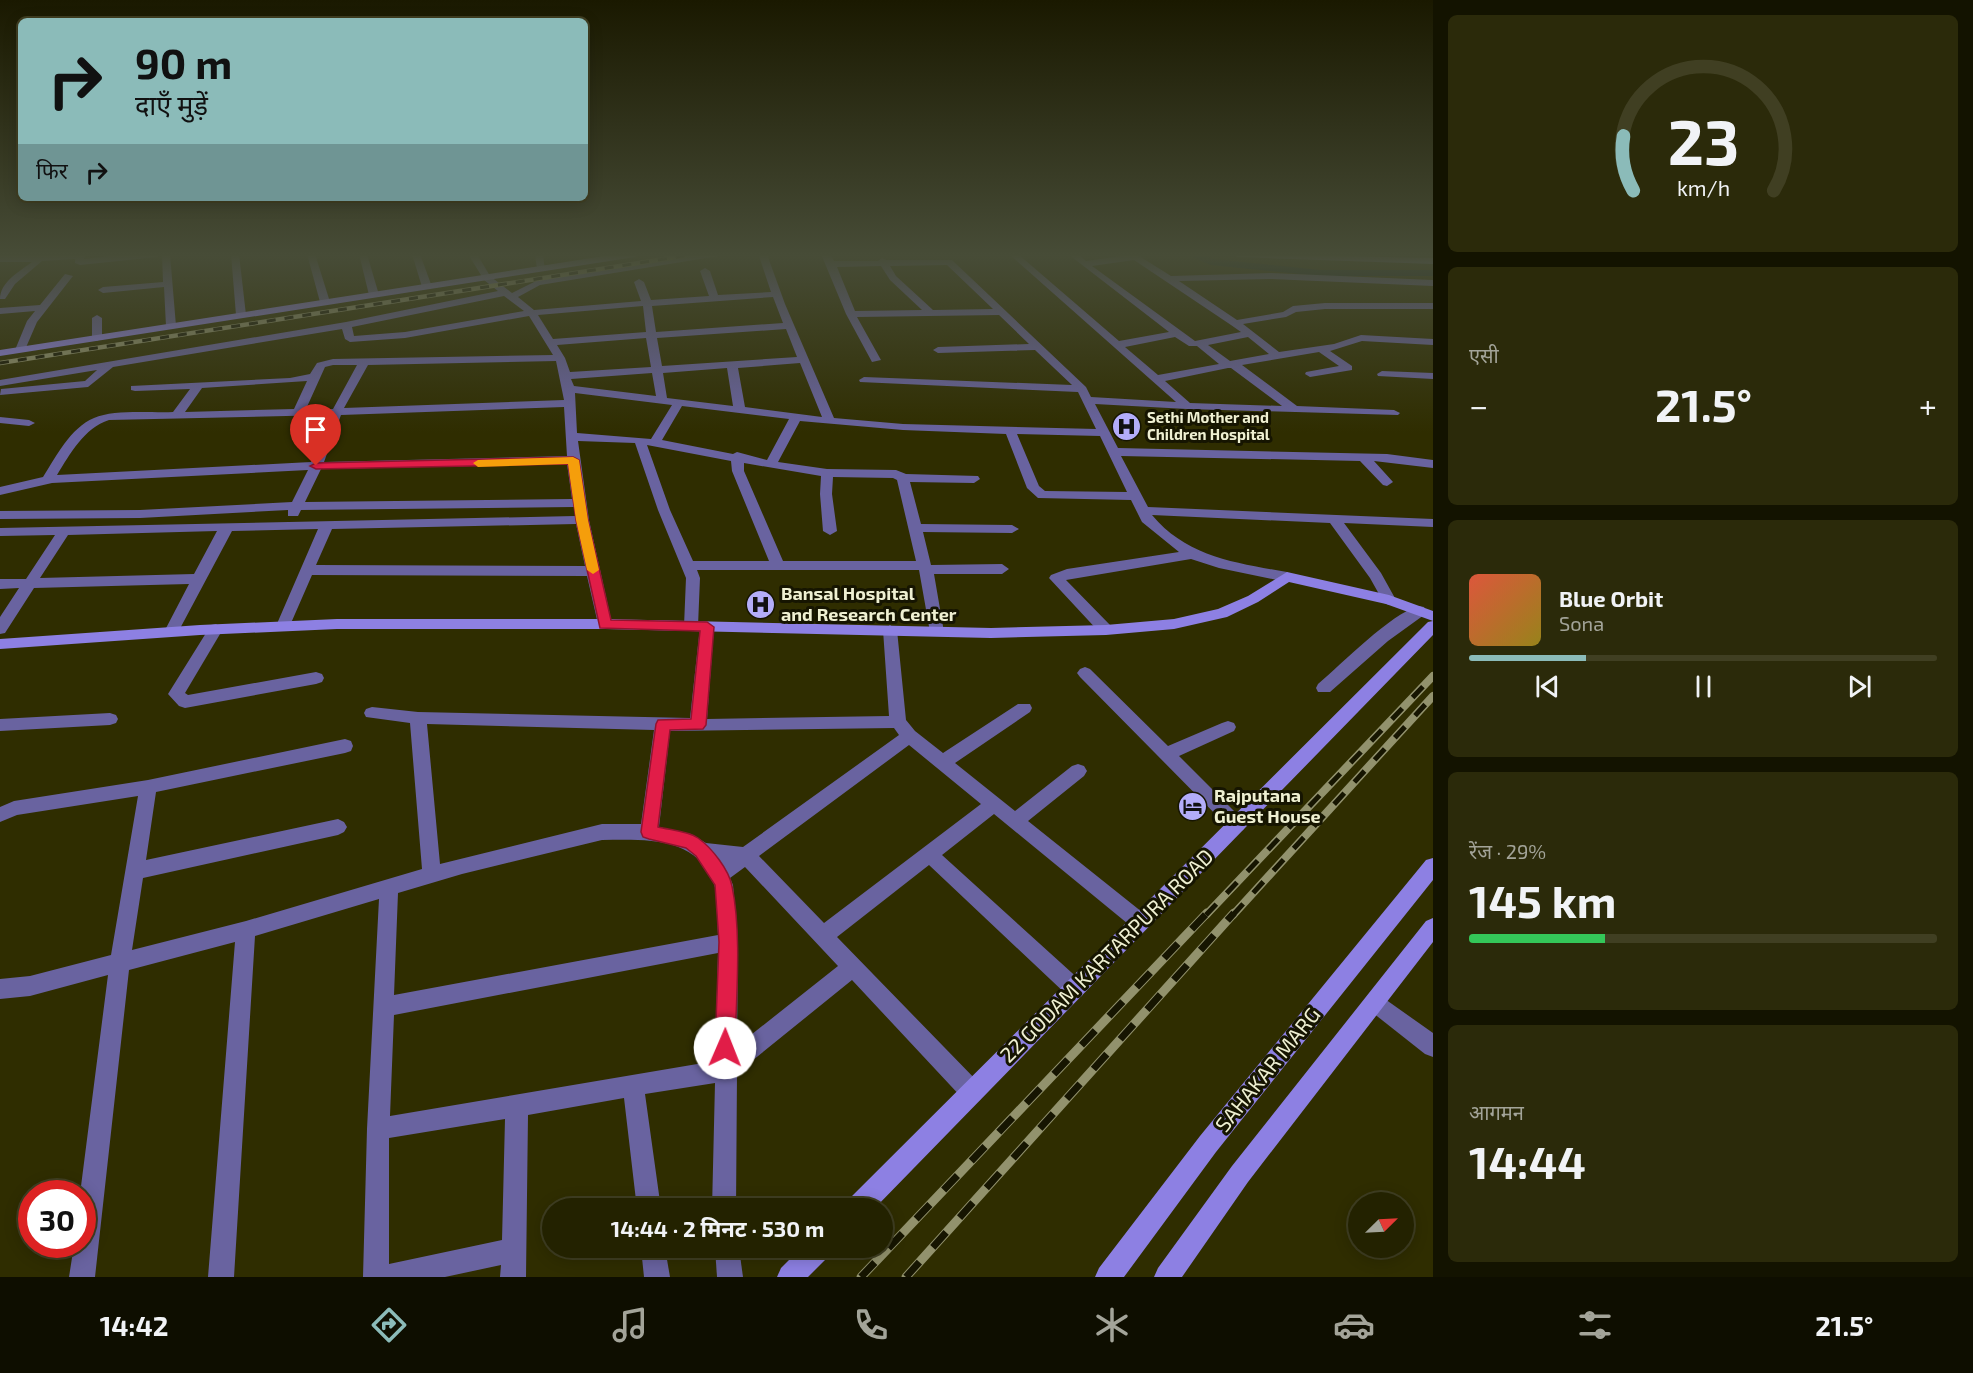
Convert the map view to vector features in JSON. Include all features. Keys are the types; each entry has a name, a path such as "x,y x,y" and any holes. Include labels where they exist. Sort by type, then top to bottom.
{"street":[{"path":"20,350 32,321 38,314"},
{"path":"170,314 171,326"},
{"path":"0,353 250,314"},
{"path":"0,382 406,314"},
{"path":"345,325 350,339 405,335 529,314"},
{"path":"532,314 560,358 569,389 573,460 582,520 605,624"},
{"path":"648,314 662,400"},
{"path":"785,314 830,421"},
{"path":"876,360 851,314 946,314"},
{"path":"1004,314 1085,395 1147,519 1172,541 1192,554 1219,564 1389,600 1426,614"},
{"path":"1081,314 1187,406"},
{"path":"1150,314 1193,344 1250,334"},
{"path":"1221,314 1277,355"},
{"path":"1235,323 1287,314"},
{"path":"97,318 97,338"},
{"path":"549,342 790,326"},
{"path":"1117,345 1177,334"},
{"path":"1157,379 1277,355 1321,349 1361,338 1433,342"},
{"path":"1199,343 1293,409"},
{"path":"938,350 1037,346"},
{"path":"1310,375 1348,368 1321,349"},
{"path":"299,412 321,365 333,362 560,358"},
{"path":"565,376 803,360"},
{"path":"286,526 316,466 337,411 364,362"},
{"path":"0,392 88,384 110,364"},
{"path":"732,365 740,411"},
{"path":"1382,374 1433,376"},
{"path":"148,377 135,388 290,381 314,377"},
{"path":"864,380 1085,395 1187,406 1394,412"},
{"path":"176,416 198,386"},
{"path":"569,389 830,421 903,427 1104,434"},
{"path":"654,444 679,402"},
{"path":"47,480 77,439 96,419 569,403"},
{"path":"772,464 796,417"},
{"path":"0,420 29,423"},
{"path":"1010,430 1033,488 1042,495 1135,496"},
{"path":"571,437 596,436 640,442 737,456 827,473 897,474 903,478 974,479"},
{"path":"640,442 664,510 693,578 699,626 698,725"},
{"path":"1113,452 1412,459 1433,464"},
{"path":"737,456 738,471 778,565"},
{"path":"1364,458 1387,482"},
{"path":"0,490 47,480 152,472 573,460"},
{"path":"827,473 826,494 830,531"},
{"path":"903,478 925,568 937,632"},
{"path":"0,515 140,514 297,506 580,502"},
{"path":"1143,511 1433,523"},
{"path":"1334,519 1377,576 1389,600"},
{"path":"0,532 582,520"},
{"path":"283,626 327,525"},
{"path":"171,632 228,527"},
{"path":"915,528 1012,529"},
{"path":"0,628 64,531"},
{"path":"1106,630 1056,578 1067,574 1192,554"},
{"path":"689,566 778,565 1002,569"},
{"path":"307,570 593,571"},
{"path":"0,644 216,629 337,624 605,624 937,632 1106,630 1173,624 1222,613 1253,599 1287,577"},
{"path":"0,584 198,579"},
{"path":"1324,688 1398,624 1426,614"},
{"name":"22 GODAM KARTARPURA ROAD","path":"868,1198 1433,626"},
{"path":"216,629 176,694 185,702 316,678"},
{"path":"891,630 904,729"},
{"path":"1085,673 1168,753 1237,825"},
{"path":"943,762 1024,708"},
{"path":"372,713 418,718 904,729 1140,922"},
{"path":"418,718 432,875"},
{"path":"0,725 110,719"},
{"path":"649,832 663,724"},
{"path":"1168,753 1228,727"},
{"path":"719,875 904,729"},
{"path":"0,815 14,808 148,787 345,746"},
{"path":"1015,821 1078,771"},
{"path":"82,1277 120,962 148,787"},
{"path":"823,936 994,804"},
{"path":"135,871 338,827"},
{"path":"0,989 30,986 246,930 432,875 602,832 649,832 691,842 702,851 724,885 728,942 724,1070 724,1198"},
{"path":"702,851 746,855 972,1092"},
{"path":"929,854 1075,989"},
{"name":"SAHAKAR MARG","path":"1108,1277 1208,1144 1433,866"},
{"path":"376,1277 378,1129 389,887"},
{"path":"1167,1277 1240,1174 1433,927"},
{"path":"221,1277 246,930"},
{"path":"383,1007 728,942"},
{"path":"378,1129 724,1070 853,967"},
{"path":"1375,1002 1433,1046"},
{"path":"633,1085 648,1198"},
{"path":"513,1277 517,1105"},
{"path":"387,1277 513,1250"},
{"path":"654,1258 657,1277"},
{"path":"728,1258 730,1277"},
{"path":"790,1277 809,1258"}],"railway":[{"path":"0,363 315,314"},
{"path":"1206,915 1433,676"},
{"path":"1233,915 1433,696"},
{"path":"861,1277 1207,913"},
{"path":"906,1277 1234,913"}],"slow traffic":[{"path":"478,463 573,460 582,520 593,570"}],"place":[{"name":"Sethi Mother and Children Hospital","path":"1126,427"},
{"name":"Bansal Hospital and Research Center","path":"760,604"},
{"name":"Rajputana Guest House","path":"1193,806"}],"route":[{"path":"316,466 573,460 582,520 605,624 707,627 698,725 663,724 649,832 691,842 702,851 724,885 728,942 725,1048"}]}
